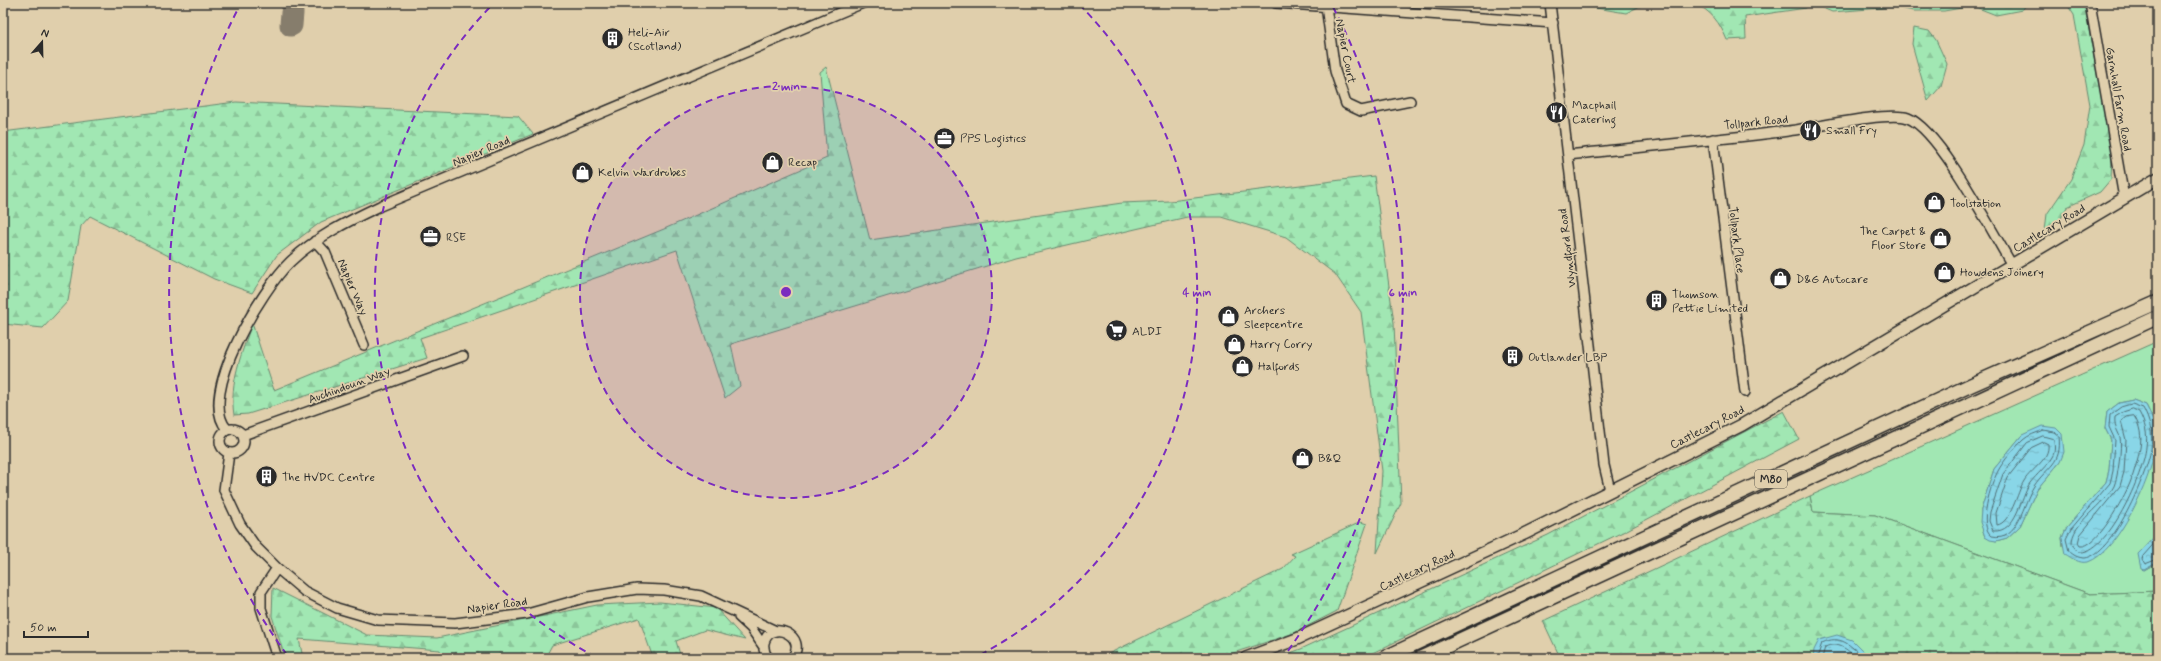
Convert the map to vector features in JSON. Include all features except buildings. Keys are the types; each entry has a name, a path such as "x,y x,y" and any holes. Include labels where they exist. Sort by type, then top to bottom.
{"highway":[{"name":"M80","path":"1384,658 1964,389 2158,302"},
{"name":"M80","path":"1421,658 2158,317"}],"main road":[{"name":"Castlecary Road","path":"1246,658 1297,639 1524,534 1742,425 2158,178"}],"street":[{"name":"Napier Road","path":"227,429 220,421 218,404 221,387 236,344 254,309 271,286 289,263 315,241 348,221 380,206 863,3"},
{"path":"1276,3 1553,23"},
{"name":"Wyndford Road","path":"1550,3 1604,465 1610,490"},
{"name":"Garnhall Farm Road","path":"2090,3 2124,198"},
{"name":"Napier Court","path":"1326,6 1335,71 1346,104 1361,111 1410,101"},
{"name":"Tollpark Road","path":"1568,155 1787,131 1881,117 1908,118 1918,124 1942,150 2012,265"},
{"name":"Tollpark Place","path":"1713,139 1745,392"},
{"name":"Napier Way","path":"315,241 325,252 364,345"},
{"name":"Auchindoun Way","path":"243,435 463,356"},
{"path":"234,428 243,435 244,443 240,450 229,453 222,449 219,442 221,434 227,429 234,428"},
{"name":"Napier Road","path":"229,453 224,490 240,524 256,547 277,568 304,591 337,608 378,620 454,622 527,614 588,597 637,589 664,590 700,596 729,608 776,631 782,630 791,634 795,640 797,648"},
{"path":"277,568 261,592 261,608 277,658"},
{"name":"Napier Road","path":"729,608 744,621 764,654"},
{"path":"764,654 766,638 776,631"},
{"path":"792,658 797,648"},
{"path":"797,648 800,658"}],"green space":[{"path":"1582,3 1646,3 1626,13 1590,7"},
{"path":"1693,3 1810,3 1806,8 1745,17 1746,39 1727,40 1718,23 1710,13"},
{"path":"1820,3 2028,3 2022,10 1996,15 1973,6 1944,11 1914,11 1894,7 1832,12 1818,6"},
{"path":"2066,3 2084,3 2112,155 2111,179 2100,192 2067,207 2060,220 2045,230 2047,214 2071,179 2084,145 2090,105 2074,15"},
{"path":"1914,28 1929,31 1936,40 1947,64 1941,86 1928,101 1912,44"},
{"path":"826,67 870,240 1122,203 1170,201 1374,176 1394,323 1401,503 1377,553 1382,471 1361,312 1335,274 1286,237 1221,217 1187,217 1016,257 731,344 740,386 725,398 677,250 420,338 427,358 248,414 234,415 233,391 237,368 252,323 274,390 664,229 827,158 820,72"},
{"path":"236,102 518,116 533,134 321,222 277,255 252,293 214,279 90,216 81,226 68,301 43,328 3,324 3,132"},
{"path":"2158,341 2158,533 2143,549 2144,570 2158,562 2158,591 2090,594 1875,515 1813,512 1810,496","holes":["2133,400 2146,405 2155,423 2155,449 2063,546 2062,538 2067,527 2106,482 2109,470 2111,440 2105,428 2107,412 2119,403","2022,435 2060,462 2037,489 2020,526 2007,538 1996,541 1985,537 1981,510 1994,469"]},
{"path":"1784,411 1799,439 1627,530 1362,658 1277,658 1301,649 1548,535"},
{"path":"1810,496 1813,512 1875,515 2090,594 2158,591 2158,658 1555,658 1558,653 1543,621"},
{"path":"1361,522 1367,524 1337,611 1294,633 1218,658 1110,658 1108,654 1283,569 1295,556 1291,554"},
{"path":"273,588 367,635 437,638 597,605 660,602 716,608 745,640 705,630 676,641 681,658 653,658 639,618 552,645 545,658 442,658 440,650 299,639 303,658 285,658 272,616"}],"water":[{"path":"2133,400 2146,405 2153,421 2156,437 2155,449 2147,478 2131,513 2111,544 2099,556 2088,562 2073,559 2065,554 2062,538 2067,527 2106,482 2109,470 2111,440 2105,428 2107,412 2119,403"},
{"path":"2042,426 2056,428 2062,434 2064,452 2060,462 2037,489 2020,526 2007,538 1996,541 1990,540 1985,537 1980,522 1981,510 1994,469 2022,435"},
{"path":"2158,533 2158,562 2144,570 2141,569 2138,554"},
{"path":"1837,635 1852,640 1870,658 1813,658 1814,650 1819,640"}],"taxiway":[{"path":"291,25 292,13"}],"place":[{"name":"Heli-Air (Scotland)","path":"612,39"},
{"name":"Macphail Catering","path":"1557,112"},
{"name":"Small Fry","path":"1810,130"},
{"name":"PPS Logistics","path":"944,138"},
{"name":"Recap","path":"773,162"},
{"name":"Kelvin Wardrobes","path":"583,172"},
{"name":"Toolstation","path":"1935,203"},
{"name":"RSE","path":"430,237"},
{"name":"The Carpet & Floor Store","path":"1941,238"},
{"name":"Howdens Joinery","path":"1944,272"},
{"name":"D&G Autocare","path":"1780,279"},
{"name":"Thomson Pettie Limited","path":"1657,301"},
{"name":"Archers Sleepcentre","path":"1228,317"},
{"name":"ALDI","path":"1116,331"},
{"name":"Harry Corry","path":"1235,344"},
{"name":"Outlander LBP","path":"1513,357"},
{"name":"Halfords","path":"1243,366"},
{"name":"B&Q","path":"1303,458"},
{"name":"The HVDC Centre","path":"266,477"}]}
